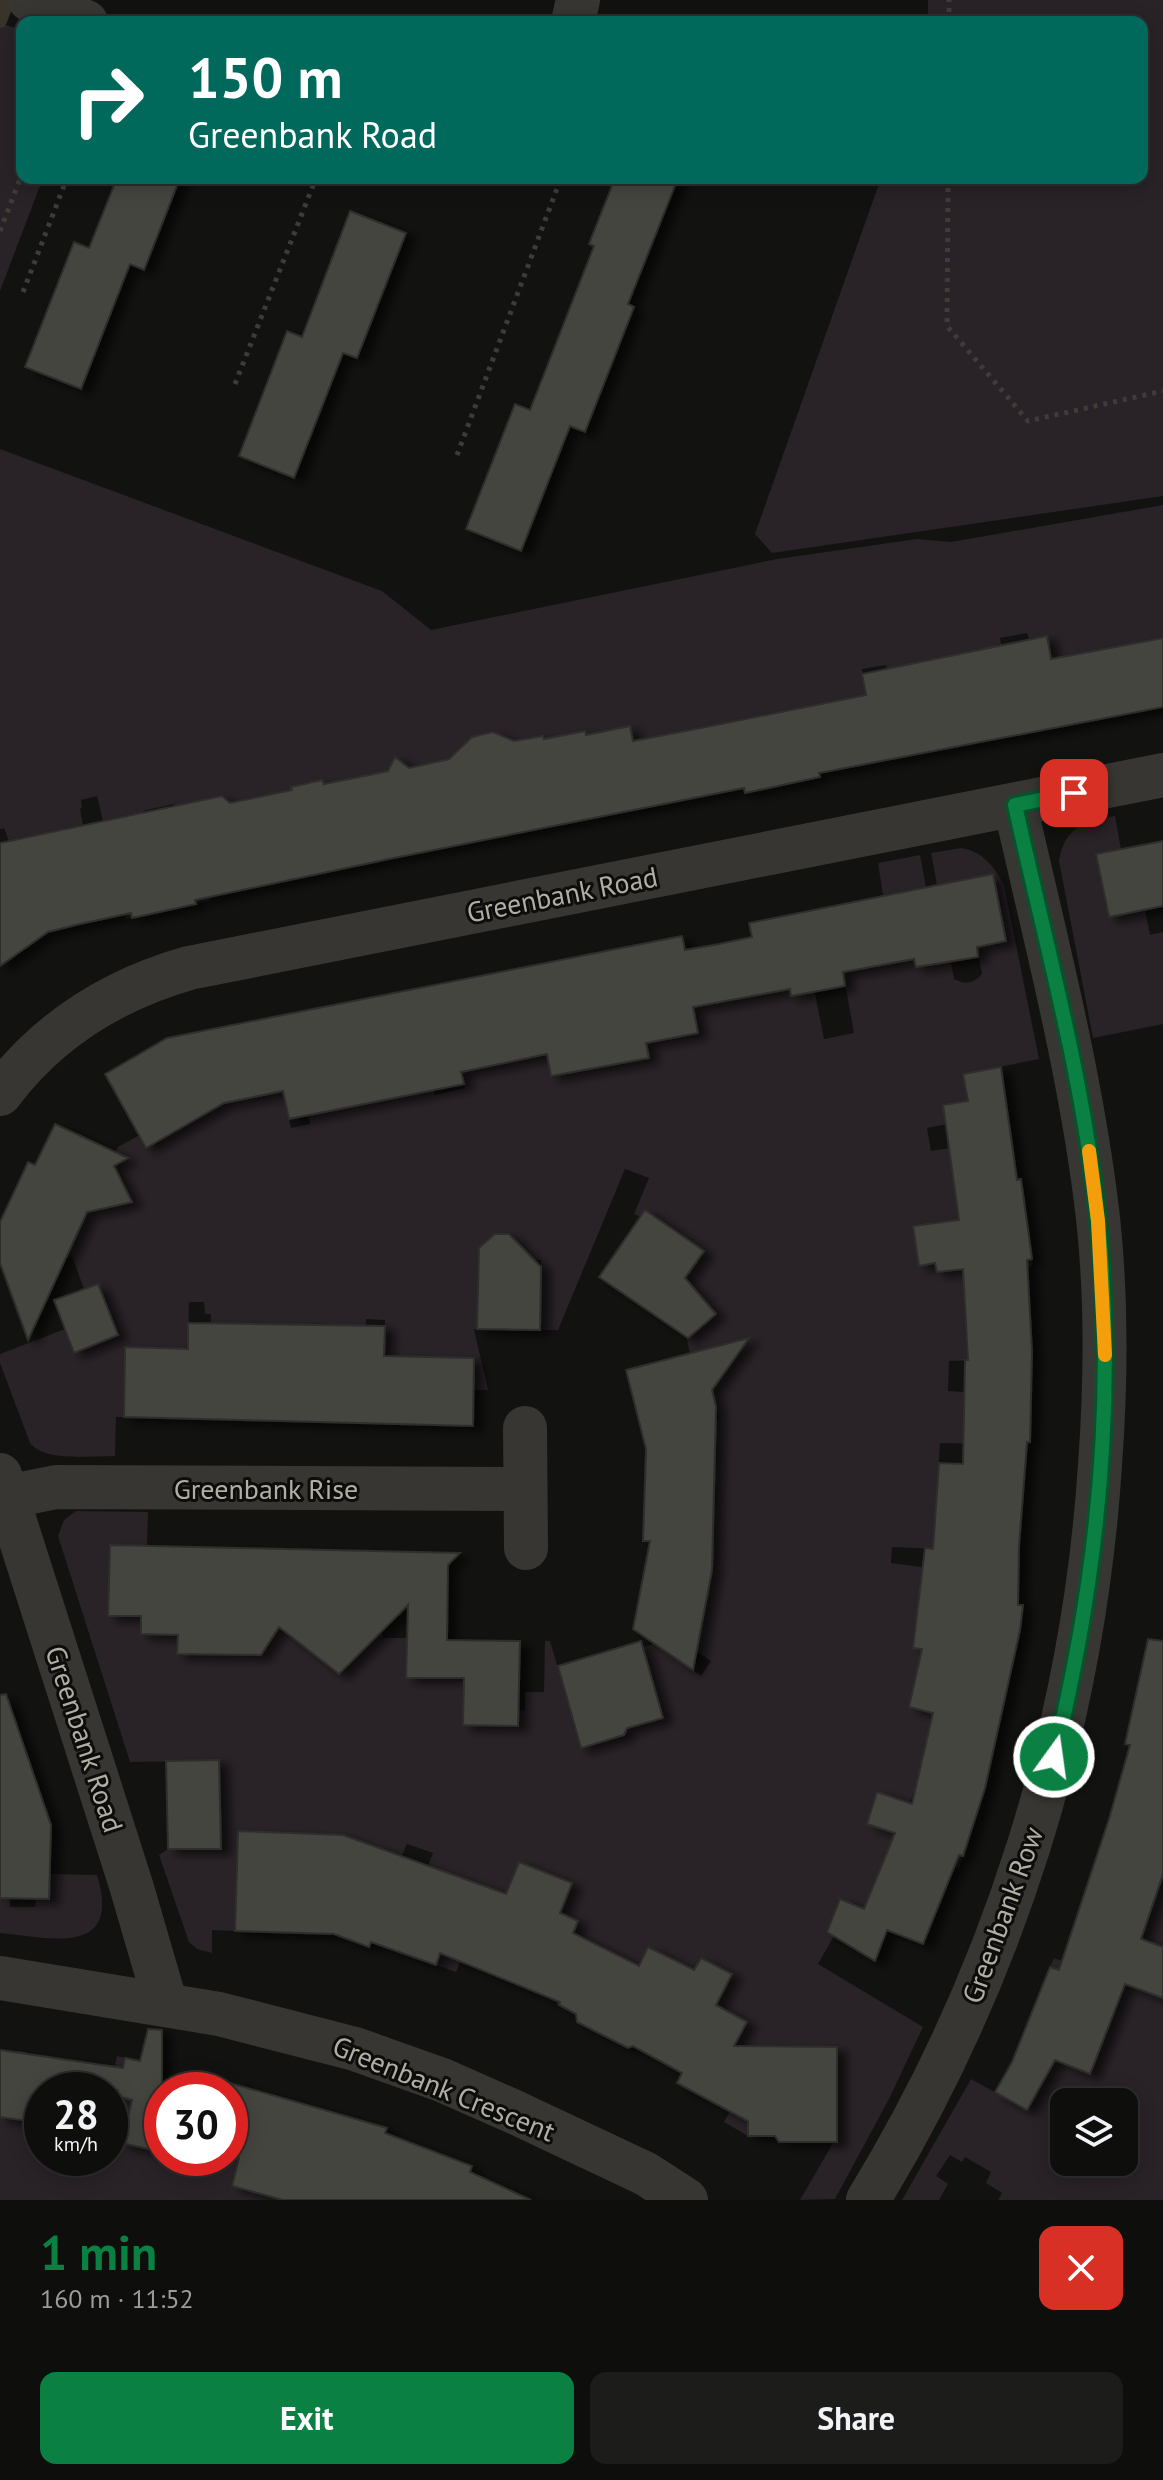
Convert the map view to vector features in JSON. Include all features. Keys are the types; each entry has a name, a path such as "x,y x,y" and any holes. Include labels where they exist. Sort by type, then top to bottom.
{"street":[{"name":"Greenbank Road","path":"0,1094 17,1070 43,1045 87,1011 178,971 1163,775"},
{"name":"Greenbank Row","path":"868,2200 924,2105 955,2042 1025,1860 1069,1698 1098,1504 1105,1361 1098,1221 1078,1087 1015,805"},
{"path":"525,1428 526,1548"},
{"name":"Greenbank Road","path":"4,1486 166,2005"},
{"name":"Greenbank Rise","path":"4,1486 30,1490 56,1487 525,1489"},
{"name":"Greenbank Crescent","path":"0,1978 166,2005 294,2032 392,2062 442,2080 577,2140 646,2174 686,2200"}],"path":[{"path":"0,231 18,184"},
{"path":"23,292 65,184"},
{"path":"235,384 314,184"},
{"path":"457,455 559,184"},
{"path":"948,184 947,326 1028,421 1163,391"}],"shaded area":[{"path":"928,0 1163,0 1163,496 772,553 755,534 879,184 1148,184 1148,16 928,16"},
{"path":"0,23 16,28 16,184 41,184 0,291"},
{"path":"0,449 382,591 431,630 777,559 917,539 951,542 1163,505 1163,638 1156,639 1163,677 1163,707 1154,709 1142,642 1081,653 1086,680 1051,660 1047,636 1029,639 1027,633 1000,638 1005,669 996,739 990,740 986,714 897,690 909,757 904,758 886,665 862,669 866,695 811,706 823,772 819,773 813,744 797,747 789,710 726,723 738,789 646,808 630,727 597,733 600,749 552,759 565,824 560,825 543,736 506,743 493,733 472,737 462,747 481,841 458,845 440,761 425,764 428,782 405,765 390,768 385,778 324,784 322,780 291,787 309,876 302,878 296,847 267,795 230,803 222,796 209,798 205,808 205,832 218,895 196,904 174,804 143,811 149,844 132,918 126,919 97,796 81,800 83,825 29,837 50,931 43,932 4,828 0,829"},
{"path":"1115,816 1121,849 1096,854 1109,916 1145,910 1150,935 1163,932 1163,1024 1093,1038 1059,861 1071,833 1085,824"},
{"path":"961,848 987,861 1004,885 1039,1059 963,1074 976,1100 944,1105 947,1124 927,1128 931,1151 950,1148 955,1179 1016,1170 1018,1180 986,1204 957,1208 959,1220 913,1226 919,1266 935,1263 937,1272 1032,1259 1032,1267 1027,1267 1028,1274 963,1278 967,1355 1032,1352 1032,1358 949,1361 948,1391 964,1392 964,1441 1030,1442 1030,1445 940,1443 936,1505 956,1550 892,1547 891,1563 938,1569 915,1628 913,1648 1003,1659 933,1713 921,1773 910,1803 877,1792 867,1824 963,1856 959,1868 955,1867 949,1879 887,1854 864,1909 827,1932 834,1936 818,1964 923,2027 889,2099 835,2199 800,2200 837,2136 836,2047 748,2097 748,2136 724,2122 735,2103 728,2057 746,2022 716,2005 732,1974 700,1958 650,2055 644,2052 678,1962 649,1947 639,1966 577,1970 559,2005 556,2004 579,1955 570,1942 578,1921 560,1913 572,1883 519,1862 506,1894 499,1892 469,1965 460,1962 456,1972 436,1965 461,1889 428,1866 433,1853 407,1844 402,1855 384,1849 352,1941 346,1939 347,1934 328,1890 330,1834 272,1832 237,1862 235,1931 212,1930 212,1953 197,1949 189,1942 159,1855 168,1849 221,1848 219,1761 130,1762 58,1536 64,1520 76,1511 148,1512 147,1545 110,1545 108,1615 141,1616 141,1634 211,1637 221,1655 261,1655 272,1638 273,1620 382,1633 383,1638 407,1638 407,1678 443,1678 443,1639 464,1640 463,1725 518,1726 519,1711 525,1710 525,1692 544,1692 545,1641 550,1641 577,1732 605,1741 624,1735 627,1728 663,1718 643,1647 654,1644 701,1676 711,1661 636,1611 702,1623 713,1564 648,1551 649,1545 712,1557 715,1453 646,1450 643,1438 719,1419 709,1379 690,1354 687,1339 716,1314 698,1293 663,1311 704,1251 646,1211 641,1217 634,1214 649,1178 625,1169 558,1330 540,1330 541,1260 478,1259 477,1329 474,1329 488,1390 473,1390 474,1358 389,1356 387,1424 383,1424 385,1320 366,1319 366,1326 303,1325 300,1421 209,1419 211,1314 205,1314 204,1302 189,1302 188,1349 125,1348 124,1417 116,1417 115,1456 57,1455 37,1449 30,1443 0,1363 0,1354 65,1329 74,1353 98,1343 93,1312 107,1307 98,1284 84,1289 72,1256 39,1268 32,1252 0,1264 0,1221 48,1231 104,1175 118,1147 154,1127 162,1139 201,1116 194,1104 281,1084 291,1128 310,1124 288,1015 426,1056 435,1095 465,1088 451,1017 519,1060 547,1054 551,1077 568,1074 552,992 648,1057 627,947 631,946 669,1039 697,1033 693,1007 790,989 791,995 797,994 783,916 799,913 824,1039 854,1033 843,972 891,963 878,896 883,895 878,863 920,855 926,887 902,892 916,967 924,966 949,952 954,979 969,982 982,974 977,947 1006,941 993,874 937,885 931,853"},
{"path":"50,1874 97,1875 102,1901 100,1919 91,1931 77,1937 60,1938 0,1933 0,1898 10,1898 10,1907 35,1907 36,1898 49,1898"},
{"path":"1163,1874 1163,1947 1141,1939"},
{"path":"1054,1958 1163,1997 1163,2200 998,2200 1002,2193 986,2183 991,2172 965,2157 962,2162 950,2155 936,2176 948,2184 939,2200 902,2200 971,2079 1027,2110 1045,2077 1013,2059 1054,2060 1065,2064 1120,1995 1050,1967"},
{"path":"18,2051 26,2052 22,2083 24,2176 128,2176 128,2144 144,2148 144,2176 234,2176 232,2186 282,2200 0,2200 0,2117 11,2118"},
{"path":"117,2056 125,2058 122,2072 106,2072 107,2065 115,2066"}],"building":[{"path":"115,184 178,184 144,270 130,264 81,389 25,367 74,242 89,248"},
{"path":"613,184 676,184 628,304 634,307 585,432 570,426 521,551 466,529 515,404 530,410 594,246 589,244"},
{"path":"350,211 406,233 357,358 343,353 294,478 239,456 287,331 302,337"},
{"path":"1047,636 1051,659 1163,638 1163,707 819,773 820,777 745,793 744,788 389,859 195,900 196,904 132,918 131,913 80,924 48,932 0,966 0,843 222,796 230,803 292,790 291,787 322,780 324,784 388,771 395,757 409,768 449,759 472,737 493,732 514,741 585,731 586,735 630,726 633,741 706,727 866,695 862,674"},
{"path":"1163,841 1163,906 1109,917 1096,854"},
{"path":"993,874 1006,941 977,947 978,957 916,967 914,959 843,972 845,986 791,996 790,989 693,1007 698,1033 646,1043 649,1058 551,1076 547,1054 461,1072 464,1084 289,1119 283,1091 224,1103 146,1148 105,1074 167,1038 682,936 685,950 719,944 752,937 749,923"},
{"path":"1001,1067 1032,1259 1027,1260 1032,1352 1030,1442 1027,1442 1019,1546 1018,1605 1023,1605 1020,1630 985,1788 963,1856 959,1855 923,1944 887,1930 875,1961 827,1932 840,1899 864,1909 895,1833 867,1824 877,1792 912,1804 933,1713 909,1707 922,1649 913,1648 925,1548 933,1549 939,1463 963,1464 965,1360 968,1360 963,1269 937,1272 935,1263 919,1266 913,1226 959,1220 943,1105 968,1101 963,1074"},
{"path":"55,1124 128,1158 114,1166 132,1202 87,1212 28,1340 0,1263 0,1222 28,1162 35,1165"},
{"path":"645,1210 704,1251 685,1278 716,1314 688,1338 599,1277"},
{"path":"495,1234 509,1234 541,1267 540,1330 477,1329 479,1248"},
{"path":"98,1284 118,1335 74,1353 54,1300"},
{"path":"188,1323 385,1326 384,1356 474,1358 473,1426 124,1417 125,1347 188,1349"},
{"path":"749,1338 712,1390 716,1407 712,1570 693,1670 633,1629 650,1541 643,1541 646,1449 626,1370"},
{"path":"110,1545 460,1553 448,1565 447,1640 520,1641 518,1726 463,1725 464,1678 406,1678 408,1605 339,1674 279,1627 261,1655 177,1654 178,1635 141,1634 141,1616 108,1616"},
{"path":"1148,1639 1163,1641 1163,1874 1141,1939 1163,1947 1163,1998 1125,1984 1090,2074 1055,2060 1027,2110 995,2092 1012,2062 1050,1967 1059,1970 1130,1745 1125,1744"},
{"path":"641,1641 663,1718 627,1728 624,1735 581,1748 558,1666"},
{"path":"6,1694 51,1825 49,1899 0,1898 0,1695"},
{"path":"219,1760 221,1849 168,1849 166,1761"},
{"path":"238,1831 343,1835 506,1894 519,1862 572,1883 560,1913 578,1921 573,1933 639,1966 648,1947 694,1970 701,1958 732,1974 716,2005 747,2022 734,2046 837,2047 837,2142 779,2142 775,2136 748,2136 748,2121 677,2083 682,2073 633,2046 628,2048 577,2022 576,2014 559,2005 560,2002 440,1953 436,1965 371,1942 369,1947 334,1934 235,1931"},
{"path":"148,2029 162,2030 162,2072 144,2072 144,2148 128,2144 128,2117 132,2100 128,2099 128,2072 24,2072 24,2120 0,2117 0,2050 123,2068 125,2058 140,2061"},
{"path":"248,2088 387,2128 385,2133 472,2166 470,2172 531,2200 283,2200 232,2186 234,2176 248,2176"}],"waterway":[{"path":"0,21 8,0"}],"slow traffic":[{"path":"1089,1151 1098,1221 1105,1355"}],"route":[{"path":"1054,1757 1079,1643 1098,1504 1105,1361 1103,1291 1098,1221 1078,1087 1015,805 1074,793"}]}
